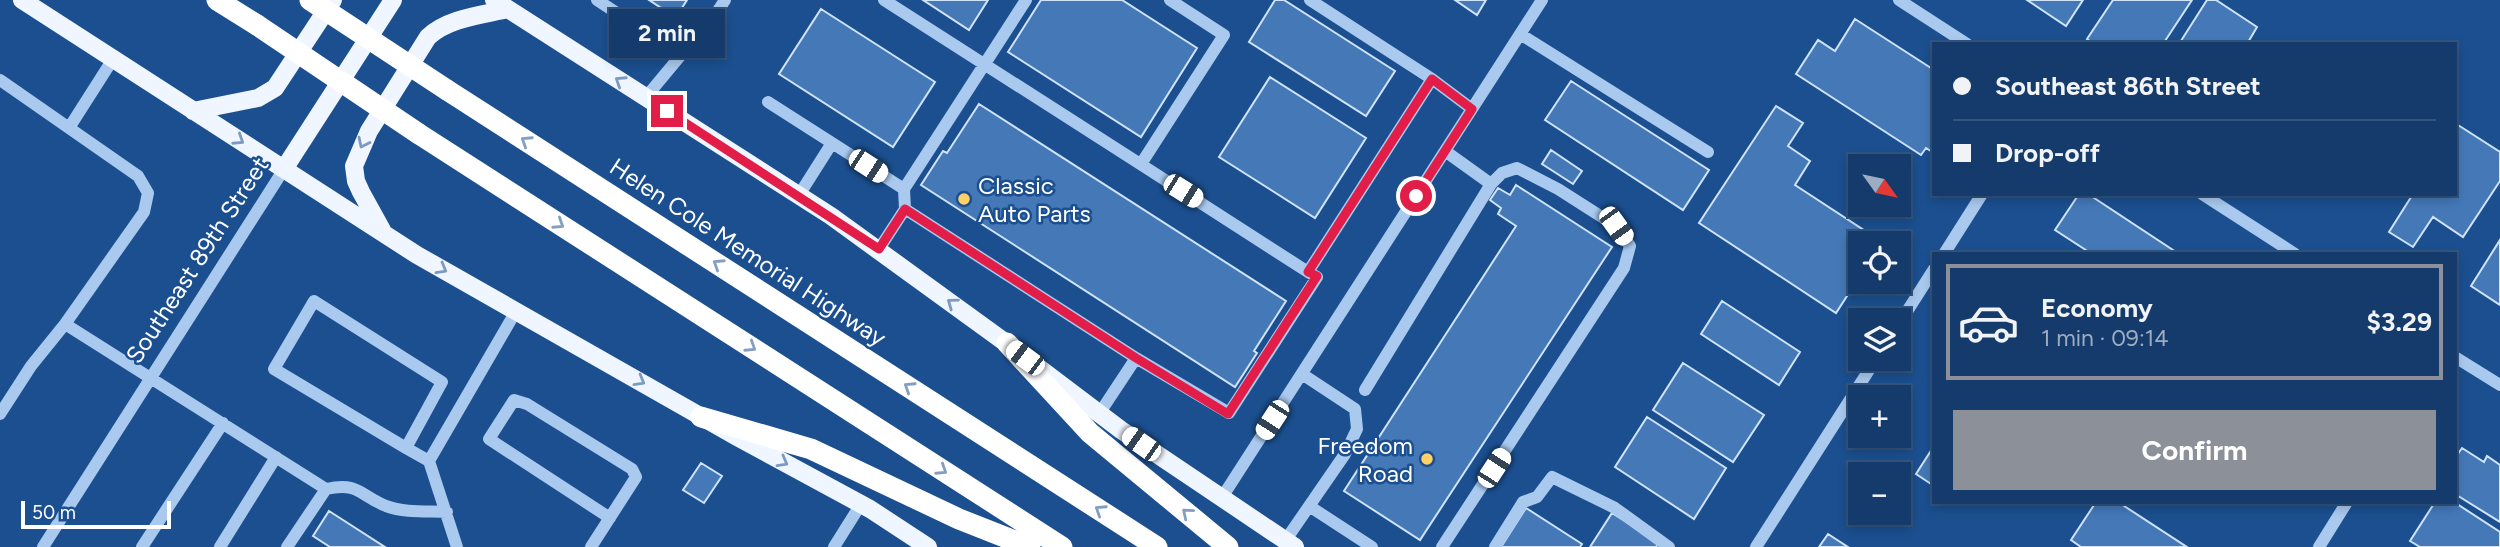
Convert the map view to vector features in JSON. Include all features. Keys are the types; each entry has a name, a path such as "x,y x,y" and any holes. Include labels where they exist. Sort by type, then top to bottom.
{"highway":[{"path":"217,0 419,134 1062,547"},
{"name":"Helen Cole Memorial Highway","path":"310,0 1157,547"},
{"path":"1007,343 1090,433 1228,547"},
{"path":"701,416 811,449 959,519 1030,547"}],"main road":[{"path":"22,0 417,255 861,504 928,547"},
{"path":"193,111 258,98 275,89 334,0"},
{"name":"Southeast 89th Street","path":"285,169 393,0"},
{"path":"384,233 356,181 354,166 369,131 434,31 501,5 879,249 1099,414 1290,544"}],"street":[{"path":"597,0 681,55"},
{"path":"646,97 681,55 702,35 725,0"},
{"path":"884,0 1317,276 1228,414 905,209"},
{"path":"879,249 905,209 904,189 1026,0"},
{"path":"1141,164 1224,35 1170,0"},
{"path":"1310,0 1432,79 1472,109"},
{"path":"1221,499 1542,0"},
{"path":"1899,0 1964,42"},
{"path":"1520,34 1708,152"},
{"path":"69,128 113,59"},
{"path":"1308,272 1432,79"},
{"path":"0,80 138,176 148,193 144,212 65,324 30,366 0,414"},
{"path":"768,102 904,189"},
{"path":"799,195 832,143"},
{"path":"1445,151 1491,184"},
{"path":"1366,390 1491,184 1503,173 1517,168 1558,190 1616,226 1630,246 1624,268 1443,547"},
{"name":"Southeast 89th Street","path":"43,547 285,169"},
{"path":"1945,252 1981,196"},
{"path":"2205,196 2292,252"},
{"path":"1909,308 1932,272"},
{"path":"406,448 442,382 314,301 274,369 406,448 429,461 457,547"},
{"path":"429,461 516,311"},
{"path":"65,324 326,489"},
{"path":"1099,414 1136,358"},
{"path":"2457,358 2500,385"},
{"path":"1756,547 1868,371"},
{"path":"1290,544 1309,506 1345,454 1357,429 1355,409 1302,374"},
{"path":"592,547 636,477 632,469 527,404 514,400 489,439 610,517"},
{"path":"142,547 223,423"},
{"path":"220,547 276,457"},
{"path":"1495,547 1523,502 1537,497 1552,477 1615,508 1669,547"},
{"path":"287,547 326,489 345,485 361,491 385,506 404,510 446,512"},
{"path":"834,547 861,504"},
{"path":"2319,547 2346,504"},
{"path":"1309,506 1372,547"}],"building":[{"path":"649,0 687,0 678,14 671,9 669,13"},
{"path":"923,0 988,0 969,30"},
{"path":"1041,0 1122,0 1197,48 1141,137 1008,52"},
{"path":"1275,0 1284,0 1395,71 1366,116 1249,42"},
{"path":"1455,0 1486,0 1477,15"},
{"path":"2027,0 2083,0 2066,26"},
{"path":"2113,0 2192,0 2164,42 2091,42 2087,39"},
{"path":"2207,0 2216,0 2257,27 2248,42 2180,42"},
{"path":"821,9 935,82 893,147 779,74"},
{"path":"1855,19 1932,69 1932,152 1926,148 1921,155 1796,74 1818,40 1835,51"},
{"path":"1270,77 1366,138 1315,218 1219,157"},
{"path":"1571,81 1709,170 1683,210 1545,120"},
{"path":"979,104 1286,301 1235,387 921,185 943,151 947,153"},
{"path":"1776,106 1803,123 1788,146 1810,161 1795,185 1865,231 1848,231 1848,294 1836,313 1699,223"},
{"path":"2457,127 2500,152 2500,181 2463,237 2433,217 2413,247 2389,232 2412,196 2457,196"},
{"path":"1551,150 1582,171 1573,184 1542,164"},
{"path":"1516,185 1612,247 1420,540 1344,491 1516,226 1498,214 1501,208 1490,200 1498,188 1510,195"},
{"path":"2078,196 2091,196 2176,252 2089,252 2055,230"},
{"path":"2500,240 2500,305 2471,286"},
{"path":"1722,301 1800,352 1779,385 1701,334"},
{"path":"1683,363 1764,415 1733,462 1653,410"},
{"path":"1647,417 1726,468 1694,519 1615,467"},
{"path":"2462,448 2484,462 2487,456 2500,465 2500,522 2457,495 2457,455"},
{"path":"1932,449 1932,485 1916,474"},
{"path":"701,463 722,476 704,503 683,490"},
{"path":"2095,504 2121,504 2187,547 2081,547 2071,540"},
{"path":"2434,504 2457,504 2500,532 2500,547 2420,547 2410,541"},
{"path":"1526,508 1582,544 1580,547 1501,547"},
{"path":"329,511 385,547 330,547 313,536"},
{"path":"1612,513 1659,543 1656,547 1590,547"},
{"path":"1828,534 1848,547 1819,547"}],"place":[{"name":"Classic Auto Parts","path":"964,199"},
{"name":"Freedom Road","path":"1427,459"}],"route":[{"path":"667,111 879,249 905,209 1228,414 1317,276 1308,272 1432,79 1472,109 1416,196"}]}
